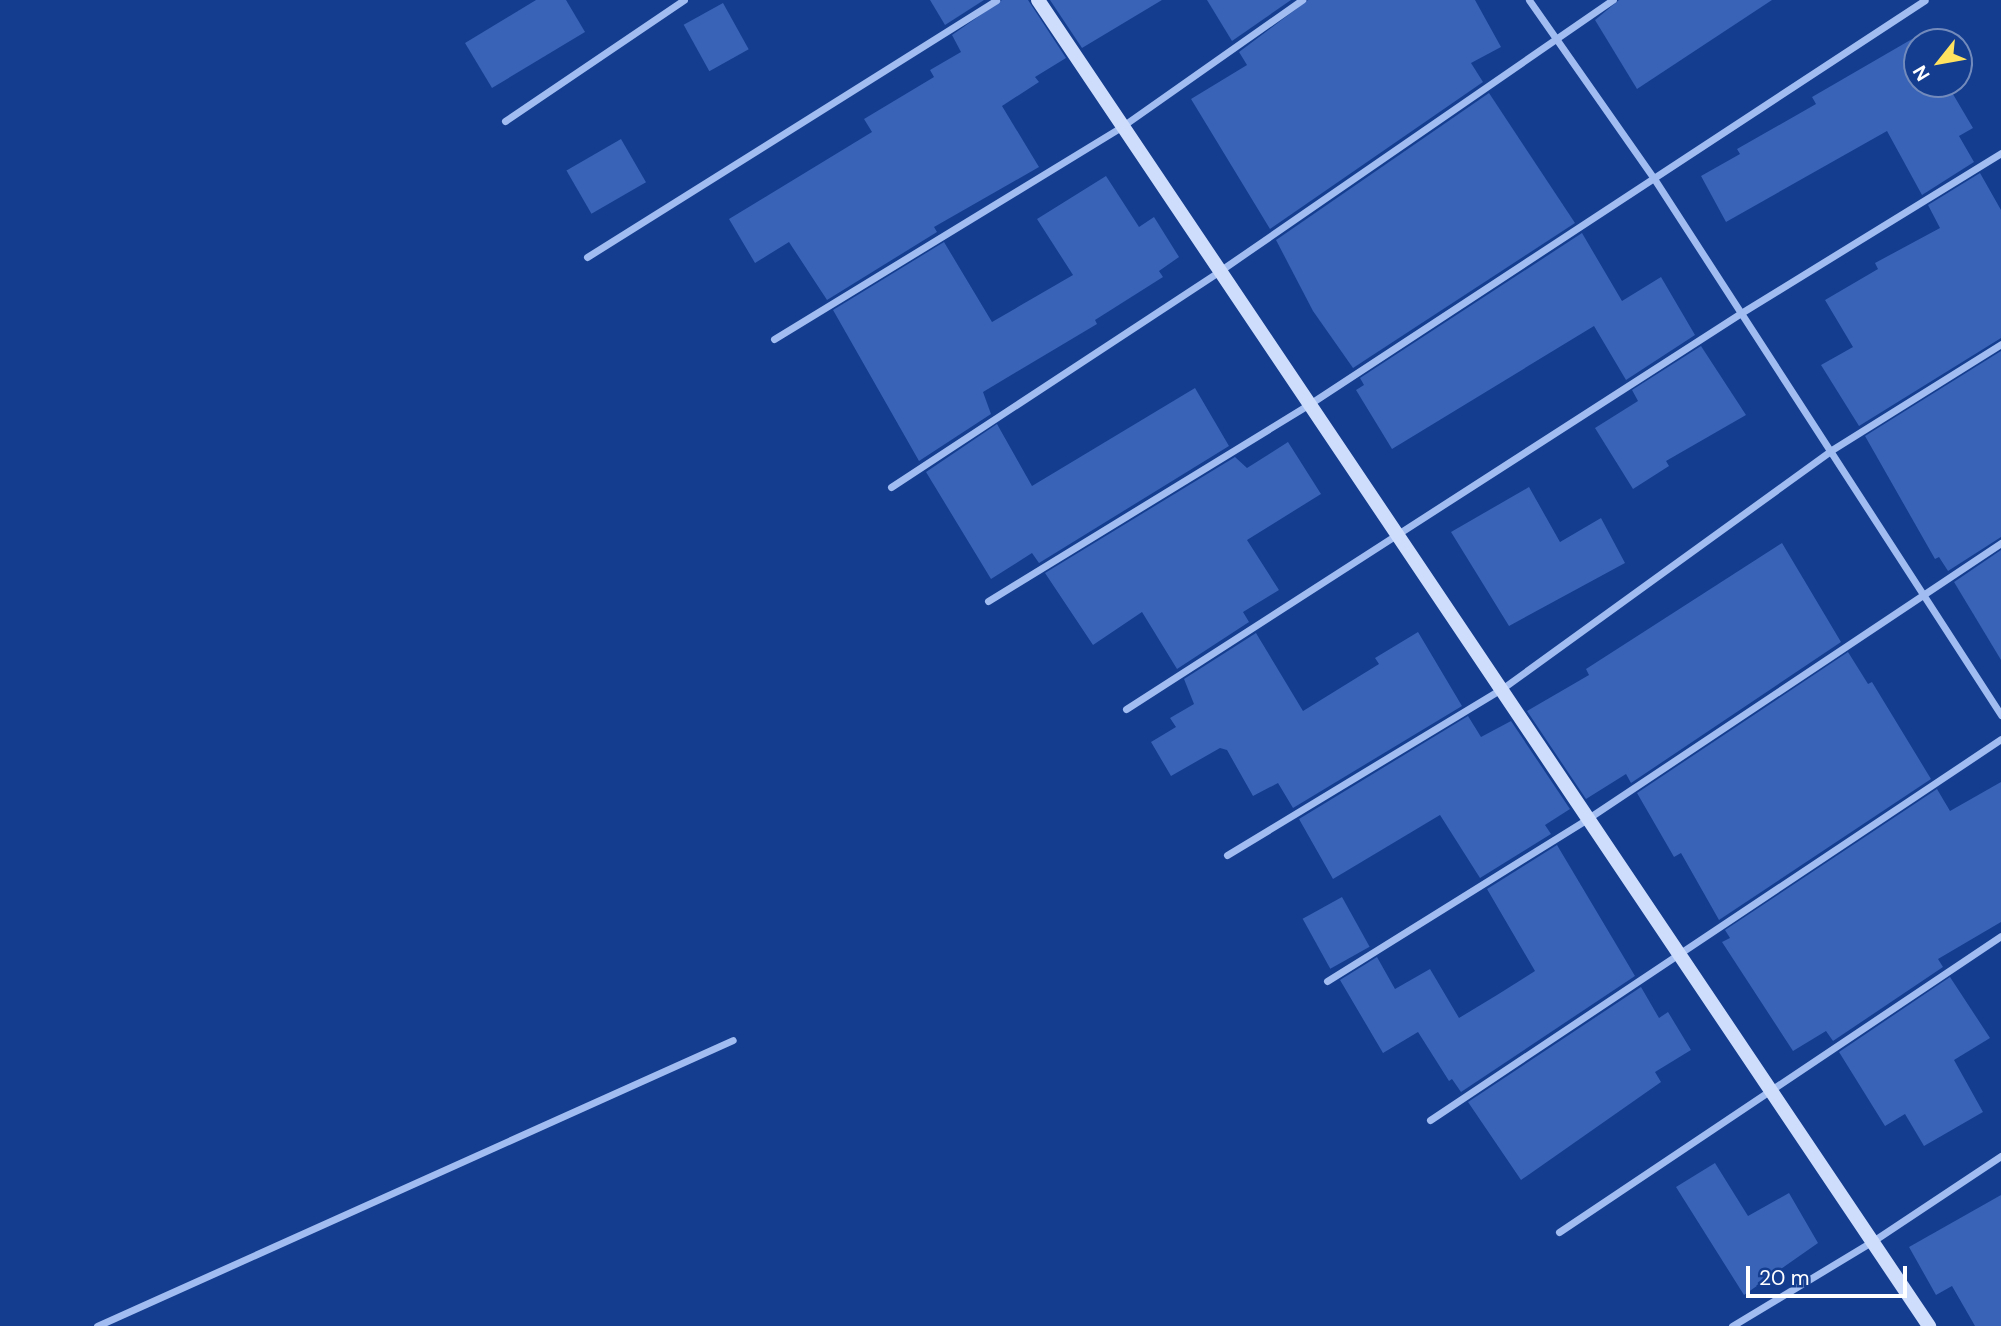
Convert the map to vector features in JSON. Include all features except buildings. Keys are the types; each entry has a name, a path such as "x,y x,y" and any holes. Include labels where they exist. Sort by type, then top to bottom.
{"street":[{"path":"505,121 684,0"},
{"path":"587,257 996,0"},
{"path":"1038,0 1311,403 1395,534 1590,817 1678,954 1772,1087 1929,1326"},
{"path":"774,340 1124,125 1302,0"},
{"path":"1529,0 1653,177 2001,715"},
{"path":"891,487 1220,270 1613,0"},
{"path":"988,601 1311,403 1926,0"},
{"path":"1126,709 1741,313 2001,153"},
{"path":"1227,855 1503,688 1830,451 2001,344"},
{"path":"1328,981 1590,817 2001,543"},
{"path":"1430,1120 2001,739"},
{"path":"1559,1232 2001,936"},
{"path":"97,1326 733,1040"},
{"path":"1732,1326 1873,1241 2001,1156"}]}
